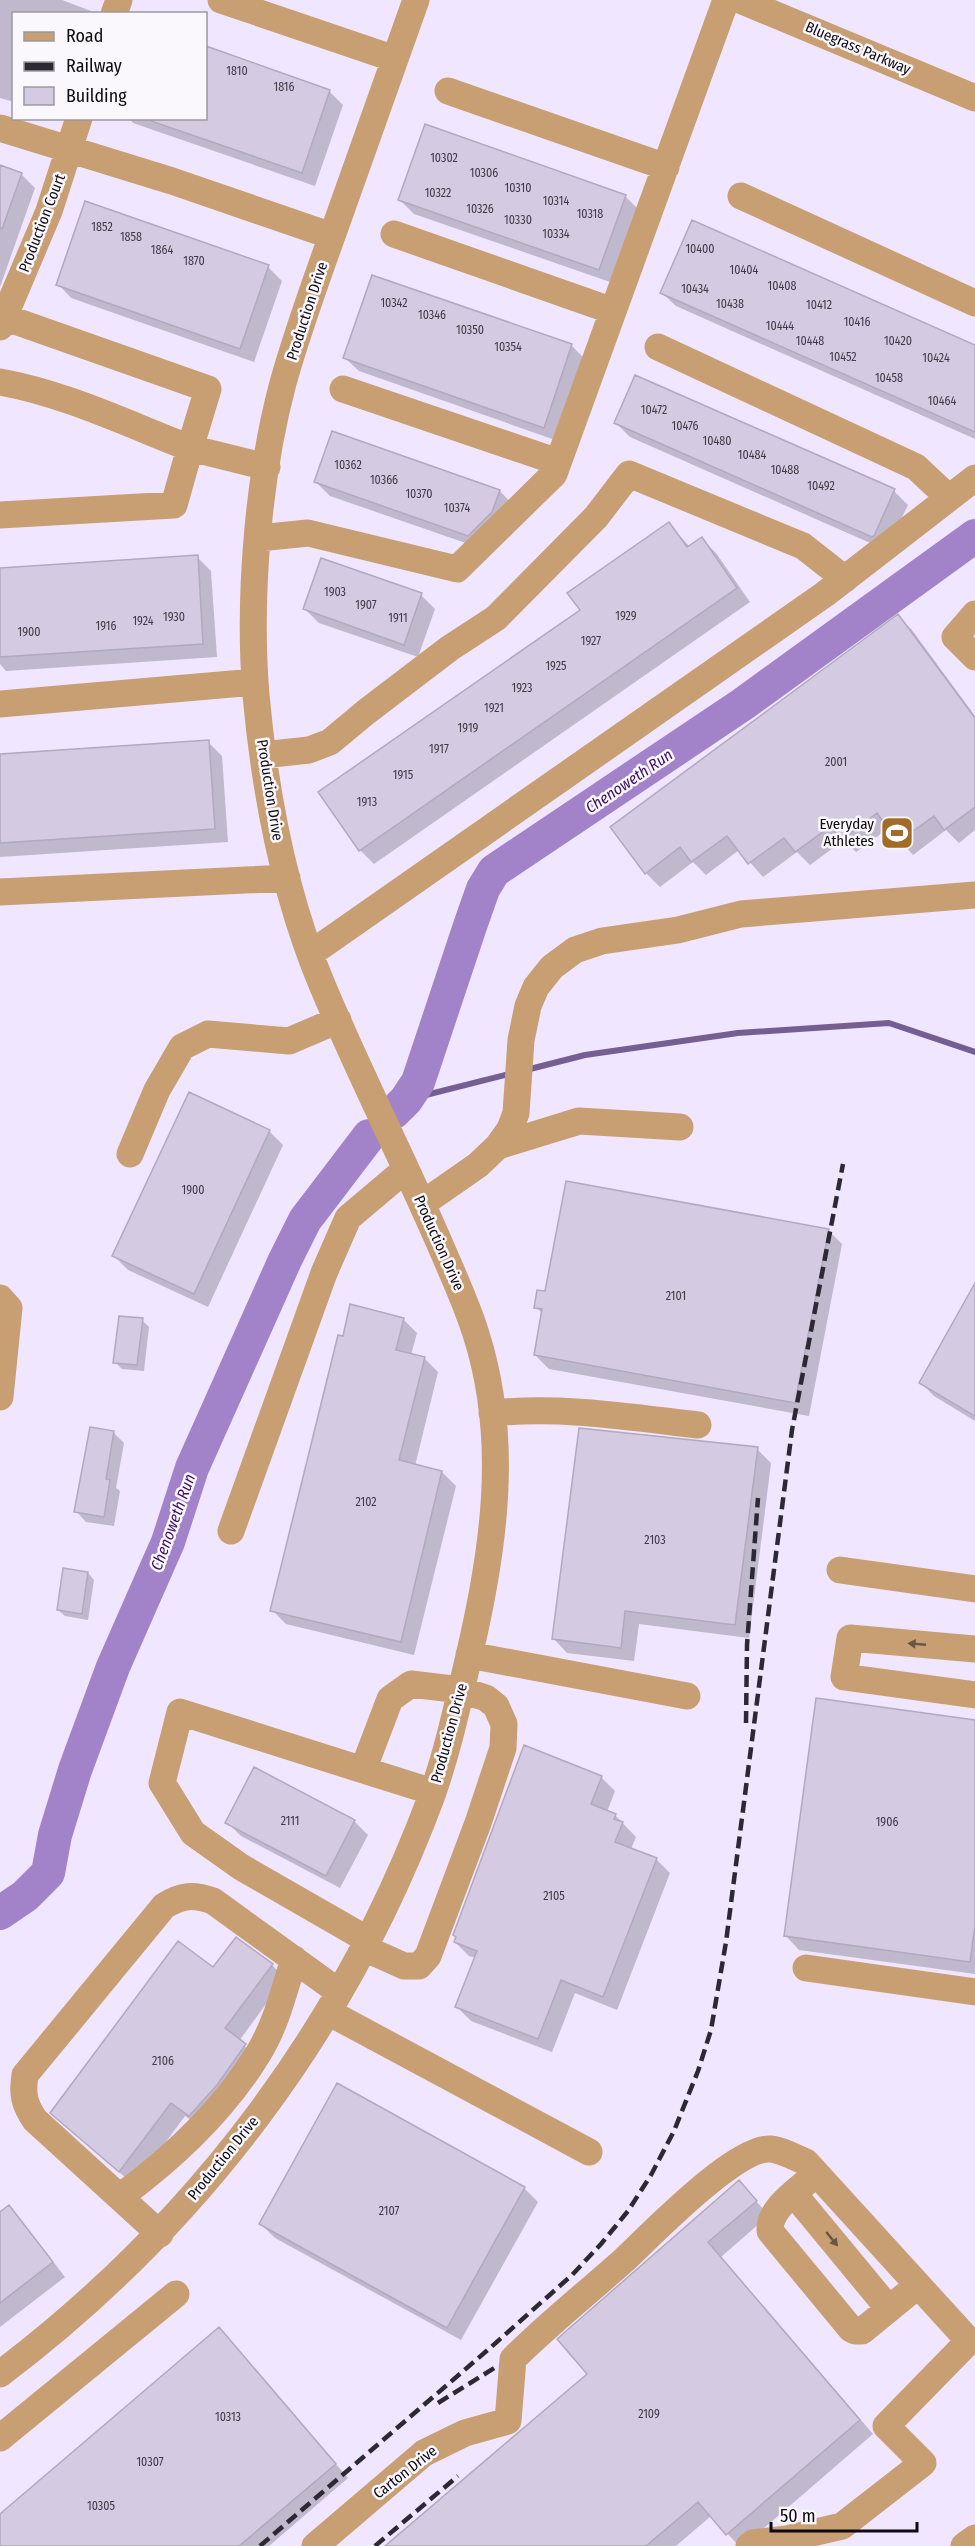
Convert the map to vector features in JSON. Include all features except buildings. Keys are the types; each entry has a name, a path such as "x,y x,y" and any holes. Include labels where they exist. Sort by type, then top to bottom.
{"street":[{"path":"221,0 395,59"},
{"name":"Production Drive","path":"0,2374 85,2307 159,2234 234,2148 277,2090 333,2002 366,1944 404,1864 433,1792 483,1598 493,1528 496,1466 485,1364 476,1332 422,1204 310,954 287,878 266,780 255,682 253,632 259,538 267,467 283,383 332,236 416,0"},
{"path":"259,538 309,533 457,569 554,474 726,0"},
{"name":"Bluegrass Parkway","path":"740,0 975,98"},
{"path":"448,91 666,167"},
{"name":"Production Court","path":"2,322 49,211 78,120"},
{"path":"0,128 172,181 332,236"},
{"path":"741,196 975,303"},
{"path":"394,234 613,311"},
{"path":"0,514 174,505 208,389 2,322"},
{"path":"658,347 916,467 949,498"},
{"path":"0,382 16,385 85,408 190,448 267,467"},
{"path":"343,389 558,462"},
{"path":"263,755 309,750 330,742 366,711 450,648 496,618 596,517 629,474 803,546 844,579"},
{"path":"310,954 844,579 975,478"},
{"path":"975,614 955,638 975,657"},
{"path":"0,704 255,682"},
{"path":"0,892 287,878"},
{"path":"422,1204 478,1165 498,1146 510,1129 516,1113 528,1006 536,987 552,967 575,950 602,941 678,930 741,914 975,895"},
{"path":"130,1154 157,1090 182,1047 208,1034 289,1041 338,1020"},
{"path":"498,1146 579,1121 680,1127"},
{"path":"231,1530 324,1273 348,1218 406,1169"},
{"path":"0,1298 9,1308 0,1397"},
{"path":"492,1413 531,1409 587,1412 698,1425"},
{"path":"840,1570 975,1589"},
{"path":"975,1649 850,1638 844,1677 975,1695"},
{"path":"469,1655 687,1696"},
{"path":"363,1770 390,1699 411,1684 461,1690 486,1698 496,1706 504,1724 503,1748 478,1824 428,1956 419,1966 404,1966 366,1944 242,1867 193,1833 162,1783 180,1712 363,1770 433,1792"},
{"path":"159,2234 121,2196 35,2120 26,2108 22,2091 25,2075 164,1906 178,1897 195,1895 213,1901 294,1959 333,2002 589,2152"},
{"path":"121,2196 163,2165 195,2134 258,2054 272,2026 294,1959"},
{"path":"806,1968 975,1992"},
{"name":"Carton Drive","path":"315,2546 424,2453 465,2433 508,2421 513,2359 542,2330 621,2262 705,2184 743,2158 771,2149 806,2162 816,2174"},
{"path":"749,2546 753,2543 787,2539 842,2526 923,2463 886,2426 969,2341 816,2174 776,2211 770,2224 770,2231 851,2329 862,2331 917,2286"},
{"path":"794,2194 889,2309"},
{"path":"0,2438 176,2294"},
{"path":"964,2546 975,2538"}],"waterway":[{"name":"Chenoweth Run","path":"394,1112 406,1100 418,1082 483,889 494,871 743,704 975,536"},
{"path":"526,1070 585,1055 738,1033 889,1023 975,1052"},
{"path":"406,1100 513,1073"},
{"name":"Chenoweth Run","path":"0,1913 25,1896 48,1873 55,1835 75,1770 113,1667 168,1542 192,1468 305,1220 369,1136"}],"railway":[{"path":"260,2546 572,2275 628,2211 651,2175 674,2131 698,2071 711,2030 726,1942 792,1430 843,1164"},
{"path":"746,1723 747,1645 758,1498"},
{"path":"438,2403 496,2367"},
{"path":"375,2546 458,2476"}],"place":[{"name":"Everyday Athletes","path":"897,833"}]}
